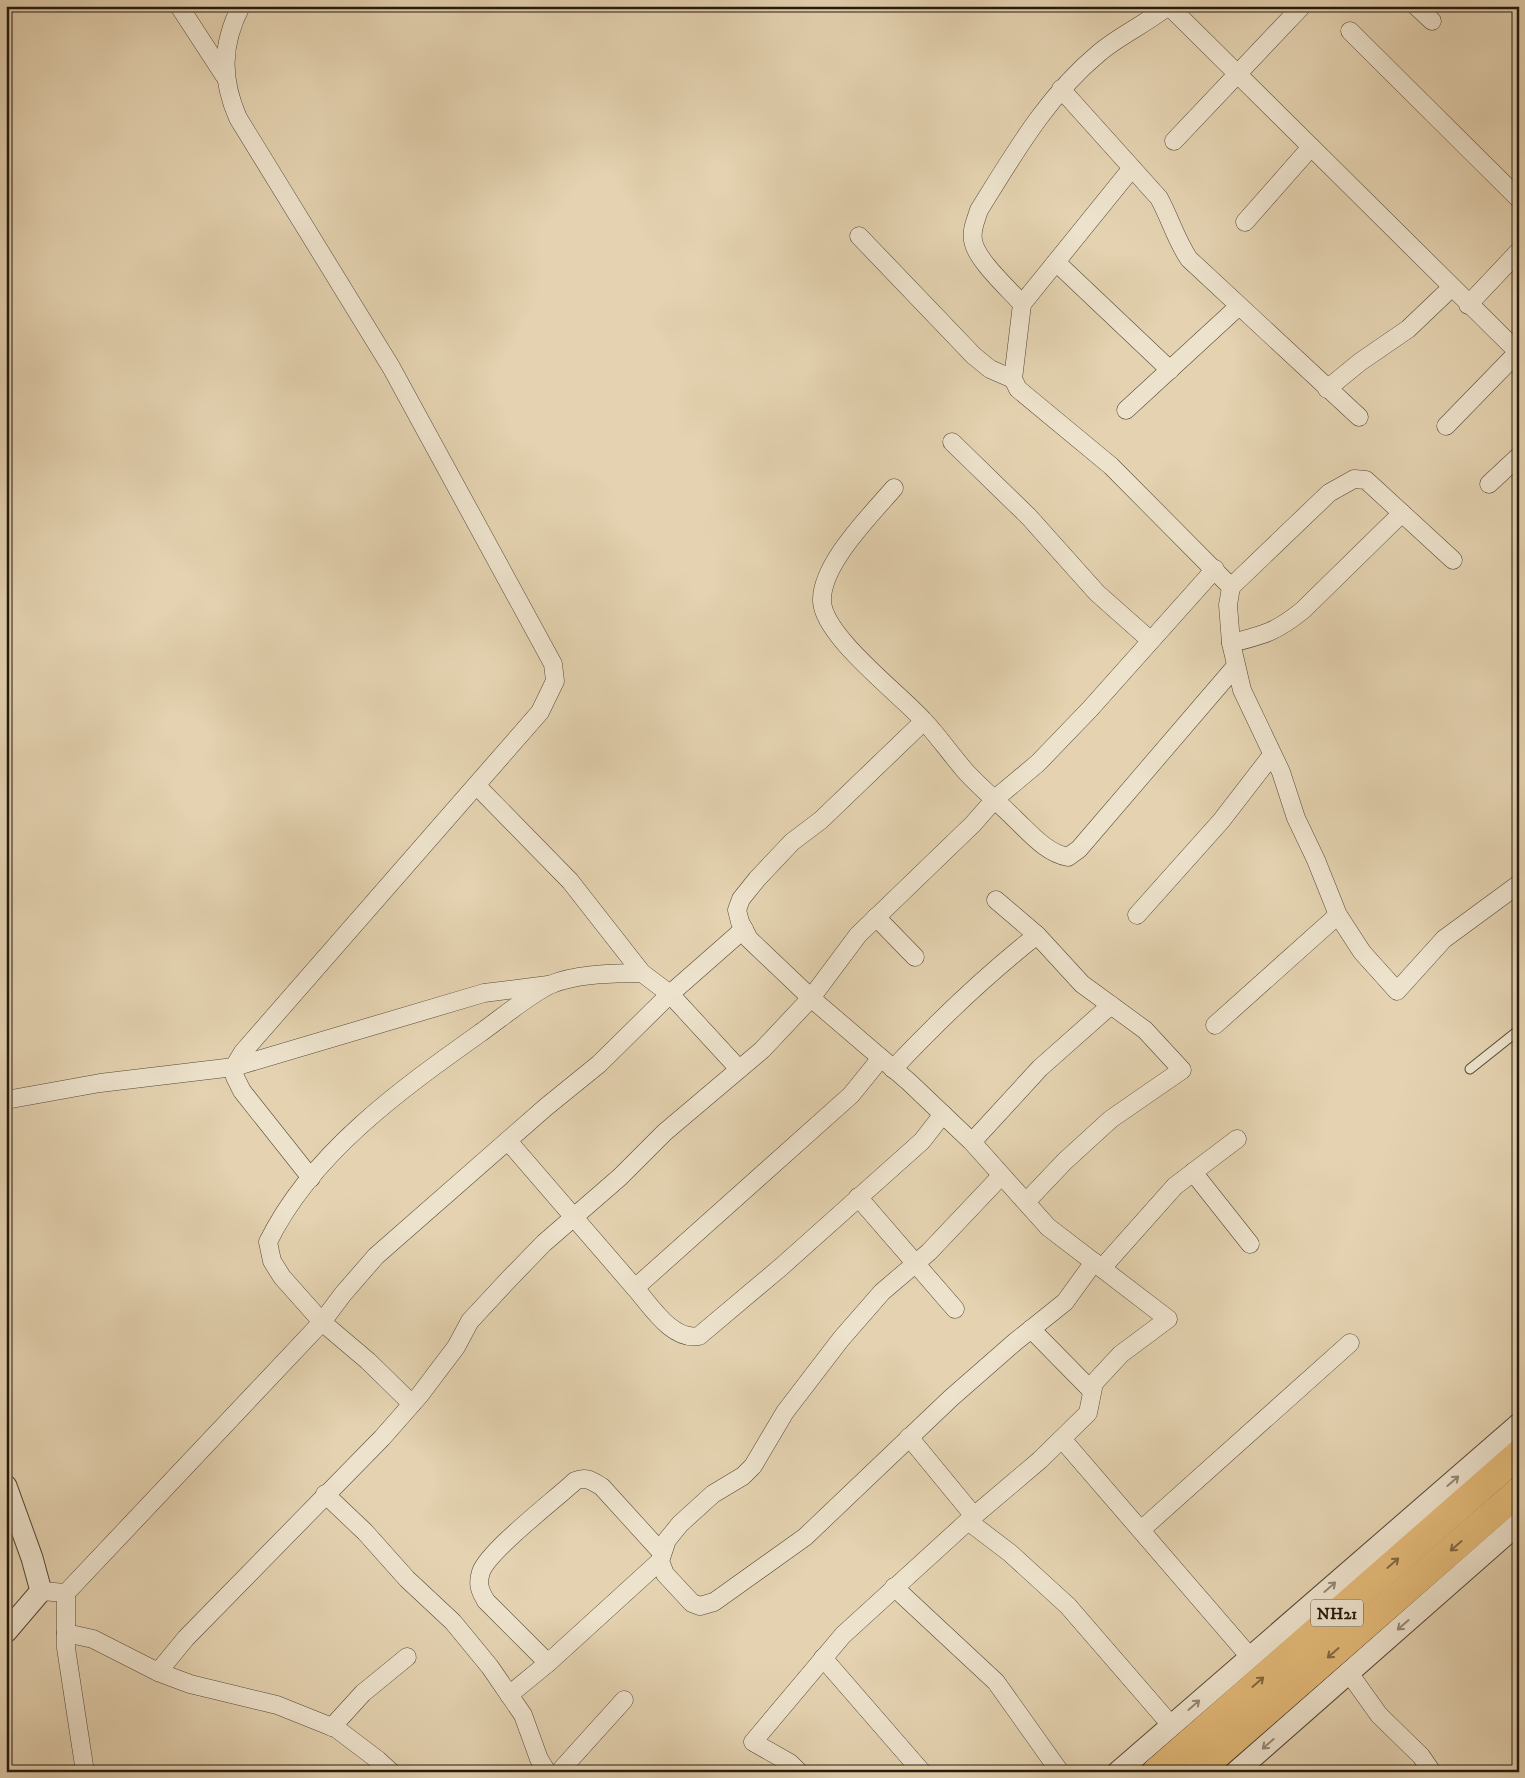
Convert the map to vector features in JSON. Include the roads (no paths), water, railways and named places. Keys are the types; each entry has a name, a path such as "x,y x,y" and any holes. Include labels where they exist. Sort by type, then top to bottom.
{"highway":[{"name":"NH21","path":"1156,1772 1519,1454"},
{"name":"NH21","path":"1197,1772 1519,1491"}],"street":[{"path":"179,6 224,75"},
{"path":"1022,304 976,252 973,228 979,210 1049,103 1062,89 1100,52 1147,23 1169,6 1468,305 1518,352 1446,426"},
{"path":"1174,141 1302,6"},
{"path":"1416,6 1432,21"},
{"path":"235,10 225,56 224,75 229,97 238,118 391,366 553,664 555,681 540,712 477,786 412,856 249,1045 234,1067 235,1077 242,1091 311,1178"},
{"path":"1350,31 1519,199"},
{"path":"1062,89 1158,198 1168,214 1181,246 1189,259 1359,417"},
{"path":"1245,222 1310,147"},
{"path":"1013,379 1022,304 1132,168"},
{"path":"859,236 974,356 990,370 1013,379 1022,394 1072,432 1111,466 1231,587"},
{"path":"1468,305 1519,251"},
{"path":"1056,262 1170,370"},
{"path":"1327,389 1360,362 1408,329 1451,288"},
{"path":"1126,410 1240,306"},
{"path":"952,442 1029,517 1097,593 1150,640"},
{"path":"1489,484 1519,456"},
{"path":"1453,560 1366,480 1354,479 1329,493 1231,587 1228,605 1235,667 1252,712 1281,772 1296,818 1316,860 1338,915 1362,952 1397,991 1444,939 1519,884"},
{"path":"894,488 840,553 826,581 822,601 827,619 848,646 924,721 969,775 1040,843 1057,855 1068,857 1080,850 1235,667"},
{"path":"1231,643 1271,633 1287,623 1303,610 1402,513"},
{"path":"158,1672 186,1638 325,1494 382,1438 412,1404 456,1347 470,1321 544,1243 620,1178 665,1132 762,1050 811,998 858,936 973,824 995,799 1044,756 1090,709 1215,569"},
{"path":"790,1769 753,1742 823,1658 843,1635 894,1587 1088,1414 1094,1383 1121,1354 1168,1319 1048,1227 972,1142 943,1114 811,998 749,939 744,929 737,910 741,899 757,879 792,842 835,807 924,721"},
{"path":"1137,915 1221,821 1272,755"},
{"path":"477,786 570,881 642,973 670,994 739,1069"},
{"path":"996,900 1036,935 1082,984 1145,1030 1182,1070 1111,1119 1065,1161 1026,1202"},
{"path":"1215,1025 1338,915"},
{"path":"876,917 915,957"},
{"path":"85,1772 66,1634 66,1593 322,1322 342,1294 376,1256 599,1064 670,994 744,929"},
{"path":"634,1288 851,1095 925,1035 1000,964 1036,935"},
{"path":"6,1100 100,1083 234,1067 484,992 551,985 589,976 642,973"},
{"path":"412,1404 368,1361 322,1322 282,1277 272,1261 268,1242 292,1200 361,1124 432,1068 551,985"},
{"path":"972,1142 1040,1068 1111,1005"},
{"path":"508,1141 634,1288 676,1332 689,1338 700,1336 781,1267 922,1141 943,1114"},
{"path":"548,1663 486,1601 479,1589 481,1570 492,1554 576,1481 582,1478 590,1479 602,1487 661,1557 665,1574 692,1603 700,1606 714,1602 805,1538 909,1438 1031,1329 1065,1302 1098,1265 1175,1186 1237,1139"},
{"path":"1193,1172 1250,1244"},
{"path":"509,1695 548,1663 661,1557 667,1540 680,1524 713,1494 743,1476 753,1466 785,1412 841,1339 882,1292 915,1264 1001,1176"},
{"path":"858,1197 955,1309"},
{"path":"1031,1329 1092,1391"},
{"path":"1141,1530 1350,1342"},
{"path":"1118,1772 1519,1424"},
{"path":"909,1438 971,1519 1068,1606 1171,1725"},
{"path":"1062,1439 1250,1657"},
{"path":"6,1486 32,1558 41,1591"},
{"path":"325,1494 365,1532 407,1580 453,1622 490,1667 523,1716 547,1772"},
{"path":"1242,1770 1348,1673 1519,1523"},
{"path":"894,1587 996,1682 1056,1770"},
{"path":"41,1591 66,1593"},
{"path":"6,1632 41,1591"},
{"path":"66,1634 93,1639 158,1672 190,1684 277,1705 332,1727 371,1754 391,1772"},
{"path":"332,1727 363,1693 407,1657"},
{"path":"823,1658 922,1772"},
{"path":"1348,1673 1379,1715 1421,1756 1432,1772"},
{"path":"559,1772 624,1700"}],"lane":[{"path":"1470,1069 1519,1030"}]}
